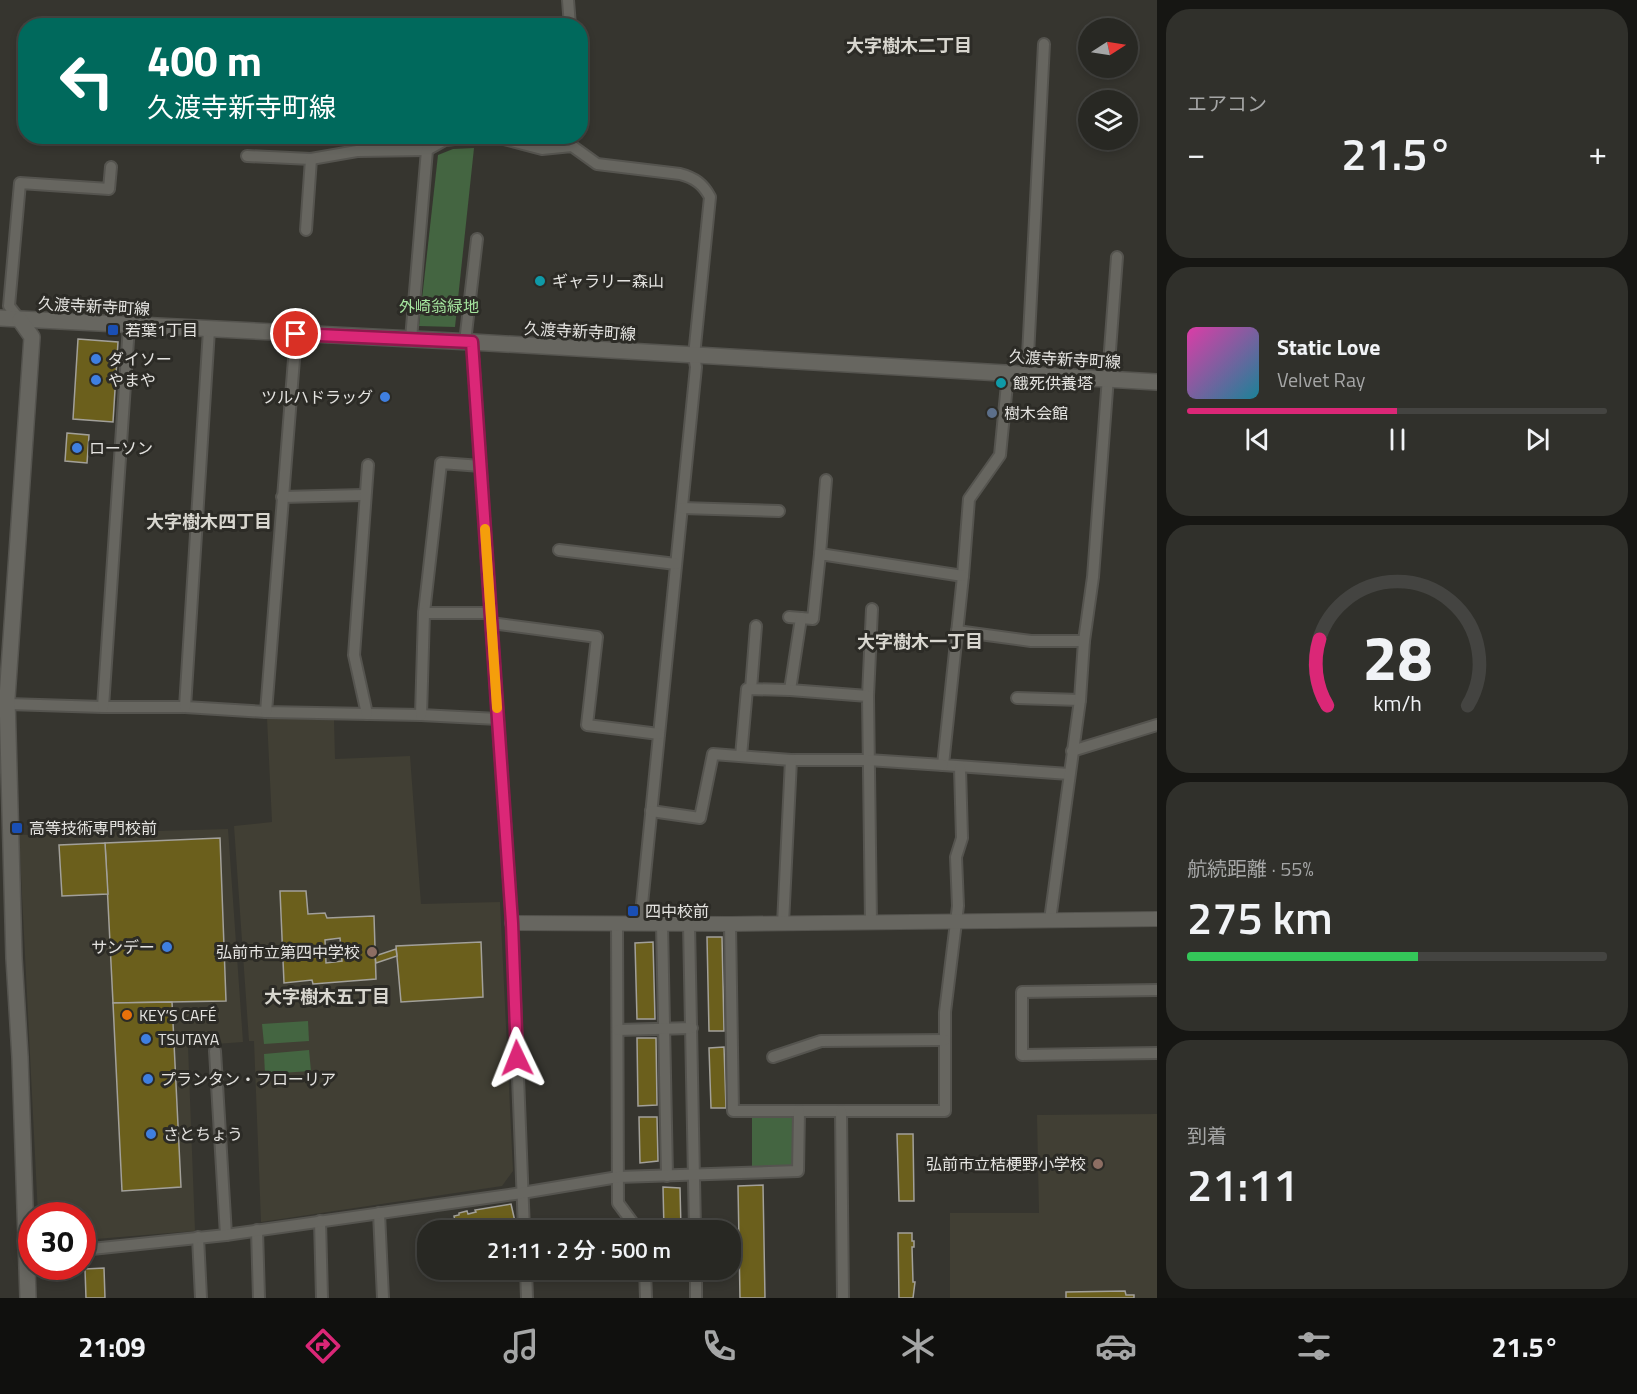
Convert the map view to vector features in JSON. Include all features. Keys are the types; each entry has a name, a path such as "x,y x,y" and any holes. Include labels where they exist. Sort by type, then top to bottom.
{"main road":[{"name":"久渡寺新寺町線","path":"0,318 20,321 469,342 1157,382"},
{"path":"20,321 32,337 5,694 14,958 26,1202"},
{"path":"28,1280 28,1298"}],"street":[{"path":"568,0 569,18"},
{"path":"1027,375 1044,44"},
{"path":"247,156 311,159 357,152 428,150 438,144"},
{"path":"525,144 542,148 559,144"},
{"path":"575,144 597,164 690,177 704,186 710,197 694,356 696,367 640,924"},
{"path":"411,339 428,150"},
{"path":"306,230 311,159"},
{"path":"20,321 9,306 20,183 109,189 111,167"},
{"path":"477,239 469,342 481,466 512,923 523,1220"},
{"path":"1050,920 1080,700 1084,641 1093,577 1117,257"},
{"path":"104,707 129,326"},
{"path":"185,707 209,330"},
{"path":"266,712 296,334"},
{"path":"943,765 969,499 1000,454 1008,374"},
{"path":"421,715 424,613 441,463 481,466"},
{"path":"367,714 354,656 368,465"},
{"path":"790,690 795,618 813,619 826,480"},
{"path":"282,497 364,495"},
{"path":"682,508 779,511"},
{"path":"559,550 676,564"},
{"path":"820,554 963,576"},
{"path":"871,923 868,696 872,609"},
{"path":"424,613 491,618 597,637 587,725 659,734"},
{"path":"751,689 756,626"},
{"path":"957,631 1031,641 1084,641"},
{"path":"741,756 747,689 868,696"},
{"path":"5,694 104,707 185,707 266,712 498,719"},
{"path":"1017,698 1080,700"},
{"path":"1072,752 1157,725"},
{"path":"651,811 700,818 713,754 791,760 868,760 1069,774"},
{"path":"783,924 791,760"},
{"path":"730,924 733,1111 945,1111 945,1012 958,906 956,857 962,838 960,768"},
{"path":"512,923 783,924 1157,919"},
{"path":"617,923 618,1203 631,1220"},
{"path":"662,924 667,1176"},
{"path":"689,924 695,1220"},
{"path":"1157,990 1022,992 1022,1055 1157,1053"},
{"path":"618,1030 692,1028"},
{"path":"772,1058 821,1041 945,1040"},
{"path":"216,1051 226,1234"},
{"path":"96,1248 257,1230 522,1193 618,1177 798,1172 799,1111"},
{"path":"841,1111 843,1298"},
{"path":"379,1213 383,1298"},
{"path":"320,1221 322,1298"},
{"path":"257,1230 259,1298"},
{"path":"198,1237 201,1298"},
{"path":"526,1280 527,1298"},
{"path":"645,1280 646,1298"},
{"path":"696,1280 696,1298"}],"shaded area":[{"name":"弘前市立第四中学校","path":"267,718 334,720 335,759 410,756 421,904 500,902 513,1171 502,1186 261,1222 254,1041 249,1041 234,826 272,822"},
{"path":"228,829 243,1042 188,1046 195,1231 96,1239 96,1202 37,1202 19,835"},
{"name":"弘前市立桔梗野小学校","path":"1157,1114 1157,1298 950,1298 950,1213 1039,1213 1037,1115"}],"green space":[{"name":"外崎翁緑地","path":"474,148 455,327 419,326 438,155 453,149"},
{"path":"308,1021 309,1041 264,1044 262,1024"},
{"path":"309,1050 311,1071 265,1074 264,1054"},
{"path":"792,1115 793,1167 752,1167 752,1116"}],"building":[{"name":"やまや","path":"78,339 118,342 113,422 73,419"},
{"name":"ローソン","path":"67,433 89,435 87,463 65,461"},
{"name":"サンデー","path":"220,838 226,1001 113,1003 105,843"},
{"path":"105,843 108,894 62,896 59,845"},
{"path":"280,891 306,891 308,914 325,913 327,918 374,916 376,979 313,984 312,980 284,983","holes":["340,938 342,961 326,963 325,940"]},
{"path":"707,937 722,937 724,1031 709,1031"},
{"path":"481,942 483,997 401,1002 396,946"},
{"path":"653,942 655,1019 637,1019 635,943"},
{"path":"396,949 397,956 376,963 375,956"},
{"path":"172,1002 181,1187 122,1191 113,1003"},
{"path":"637,1038 656,1038 657,1105 638,1106"},
{"path":"724,1047 726,1108 711,1108 709,1048"},
{"path":"639,1117 657,1117 658,1161 640,1163"},
{"path":"897,1134 913,1134 914,1201 899,1201"},
{"path":"763,1185 765,1298 740,1298 741,1220 739,1220 738,1186"},
{"path":"663,1187 680,1188 681,1220 664,1220"},
{"path":"511,1204 515,1220 455,1220 454,1216 459,1213 467,1211 468,1214 476,1212 475,1210"},
{"path":"898,1233 912,1233 912,1241 914,1241 914,1247 912,1247 913,1282 915,1282 913,1298 899,1298"},
{"path":"96,1268 104,1268 105,1298 86,1298 85,1280 96,1280"},
{"path":"1125,1291 1126,1295 1134,1295 1134,1298 1066,1298 1066,1292"}],"slow traffic":[{"path":"485,529 497,708"}],"place":[{"name":"ギャラリー森山","path":"540,281"},
{"name":"若葉1丁目","path":"113,330"},
{"name":"ダイソー","path":"96,359"},
{"name":"やまや","path":"96,380"},
{"name":"餓死供養塔","path":"1001,383"},
{"name":"ツルハドラッグ","path":"385,397"},
{"name":"樹木会館","path":"992,413"},
{"name":"ローソン","path":"77,448"},
{"name":"高等技術専門校前","path":"17,828"},
{"name":"四中校前","path":"633,911"},
{"name":"サンデー","path":"167,947"},
{"name":"弘前市立第四中学校","path":"372,952"},
{"name":"KEY’S CAFÉ","path":"127,1015"},
{"name":"TSUTAYA","path":"146,1039"},
{"name":"プランタン・フローリア","path":"148,1079"},
{"name":"さとちょう","path":"151,1134"},
{"name":"弘前市立桔梗野小学校","path":"1098,1164"}],"district":[{"name":"大字樹木二丁目","path":"909,46"},
{"name":"大字樹木四丁目","path":"209,522"},
{"name":"大字樹木一丁目","path":"920,642"},
{"name":"大字樹木五丁目","path":"327,997"}],"route":[{"path":"296,334 472,342 512,923 517,1058"}]}
